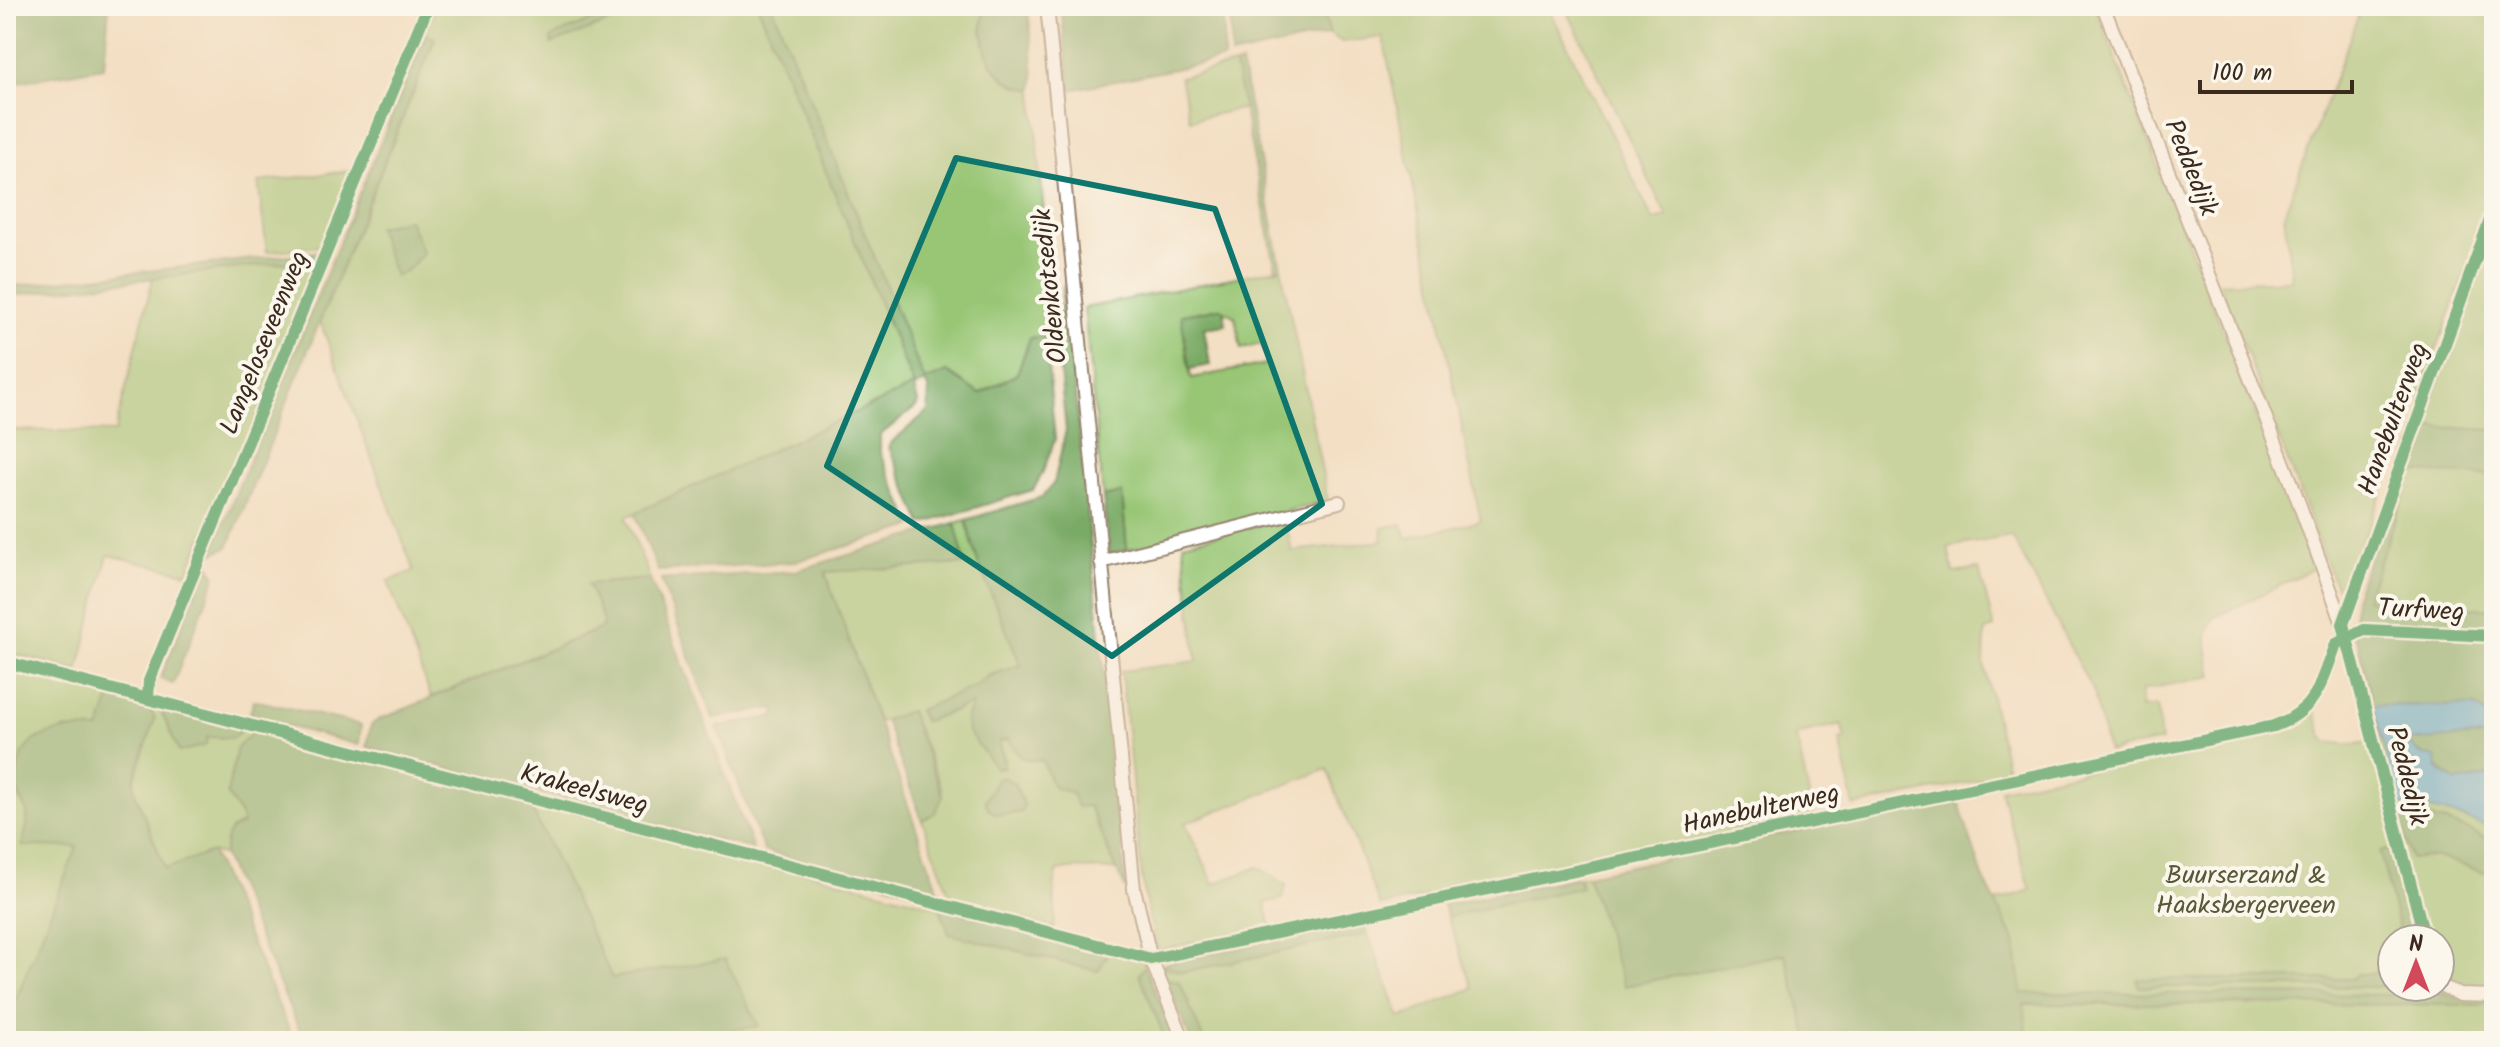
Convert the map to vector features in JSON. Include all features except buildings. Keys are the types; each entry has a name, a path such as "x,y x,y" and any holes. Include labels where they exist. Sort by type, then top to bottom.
{"street":[{"name":"Oldenkotsedijk","path":"1047,6 1134,889 1151,959 1184,1041"},
{"name":"Peddedijk","path":"2103,6 2292,484 2343,624 2342,641 2421,923"},
{"name":"Hanebulterweg","path":"2343,624 2494,209"},
{"path":"1101,562 1339,502"},
{"name":"Hanebulterweg","path":"1151,959 2274,726 2298,715 2307,706 2319,689 2342,641"},
{"path":"2456,993 2494,996"}],"highlighted area":[{"path":"956,158 1215,209 1322,504 1112,656 827,466"}],"green space":[{"path":"6,6 109,6 104,67 6,84"},
{"path":"436,6 626,6 559,34 624,18 653,6 758,6 914,386 626,517 650,579 589,584 603,620 602,628 431,697 388,581 414,571 320,321 435,39 425,35"},
{"path":"626,6 653,6 551,44 551,38"},
{"path":"758,6 772,6 925,381 947,372 980,394 1017,374 1030,338 1045,336 1055,439 1033,490 922,524 889,447 928,411 929,390 925,382 914,387 916,407 880,435 880,454 913,526 794,562 658,571 635,513 914,386"},
{"path":"772,6 985,6 983,33 990,60 1007,80 1019,87 1033,89 1051,295 1045,336 1030,338 1017,374 979,394 947,372 925,382"},
{"path":"985,6 1028,6 1033,89 1019,87 1007,80 990,60 983,33"},
{"path":"1061,6 1224,6 1224,59 1070,90"},
{"path":"1231,6 1322,6 1330,34 1231,56"},
{"path":"1322,6 1548,6 1653,220 1667,217 1565,6 2095,6 2316,567 2214,618 2207,639 2213,676 2142,690 2141,708 2157,706 2161,741 2108,752 2093,691 2012,536 1948,547 1953,573 1979,569 1994,628 1985,631 1984,664 2008,774 1854,806 1840,740 1845,738 1841,724 1796,735 1813,815 1380,906 1327,769 1185,823 1214,884 1258,867 1286,885 1283,899 1265,903 1271,927 1159,950 1148,915 1142,878 1121,671 1197,661 1183,543 1285,519 1292,551 1383,541 1382,528 1402,524 1407,538 1481,521 1383,37 1342,42 1330,34"},
{"path":"2362,6 2494,6 2494,198 2353,568 2341,592 2329,570 2220,283 2292,280 2284,214"},
{"path":"425,35 435,38 228,547 211,554"},
{"path":"1241,63 1281,268 1276,270 1235,65"},
{"path":"1235,65 1244,108 1190,120 1180,77"},
{"path":"358,170 327,245 267,252 258,182"},
{"path":"409,219 423,253 409,269 395,277 377,227"},
{"name":"Buurserzand & Haaksbergerveen","path":"2494,226 2494,1041 1193,1041 1159,965 1363,922 1400,1018 1473,988 1443,905 1955,799 1995,902 2031,890 2000,789 2285,728 2314,709 2327,742 2354,744 2380,737 2357,636 2363,588"},
{"path":"325,251 322,258 6,296 6,287"},
{"path":"322,258 249,435 187,573 108,555 78,671 6,652 6,430 115,432 153,278"},
{"path":"1281,268 1328,501 1127,550 1122,494 1103,497 1084,308","holes":["1219,308 1235,317 1241,348 1262,344 1267,364 1191,378 1182,315"]},
{"path":"1064,284 1126,890 1089,806 1077,807 1072,793 1053,787 1042,760 1029,760 1021,756 1008,739 999,741 1004,766 996,768 968,732 966,719 972,704 924,722 919,710 976,686 987,677 1021,665 978,563 966,520 1042,497 1054,483 1066,430 1056,333"},
{"path":"1220,308 1224,311 1226,325 1204,328 1210,365 1189,369 1181,315"},
{"path":"2420,426 2494,430 2494,476 2413,472 2366,599 2494,609 2494,722 2475,706 2373,705 2354,637 2354,598"},
{"path":"1122,493 1127,550 1109,554 1103,497"},
{"path":"966,520 978,563 1021,665 987,676 976,686 919,710 924,722 973,703 966,719 996,768 1003,768 1004,759 999,741 1009,739 1021,756 1042,760 1053,784 1072,794 1076,803 1089,806 1116,870 1079,868 1058,871 1054,928 952,901 922,820 929,817 942,789 910,711 876,723 824,571 964,564 955,523"},
{"path":"955,523 965,564 825,572 941,898 764,851 717,727 776,716 775,708 713,718 661,580 795,571"},
{"path":"207,563 216,576 173,684 160,679"},
{"path":"650,579 753,849 367,747 371,725 378,720 602,628 603,620 588,584"},
{"path":"6,662 113,690 99,730 64,729 19,798 28,813 26,827 78,846 6,1024"},
{"path":"113,690 146,699 155,719 134,780 134,790 165,869 212,852 294,1041 6,1041 6,1024 77,847 22,846 27,818 18,790 22,754 30,744 54,732 99,730"},
{"path":"146,699 157,701 179,752 206,745 207,736 233,738 246,725 257,728 237,749 227,794 243,824 230,832 224,856 212,852 166,870 134,790 134,780 154,719"},
{"path":"254,700 361,725 359,745 249,716"},
{"path":"157,701 246,725 233,738 207,737 206,745 179,752"},
{"path":"910,711 943,796 935,813 922,820 885,720"},
{"path":"257,728 527,799 612,978 725,959 759,1026 664,1041 304,1041 224,856 230,832 243,824 227,794 237,748"},
{"path":"2478,736 2493,739 2494,769 2485,777 2456,782 2401,740"},
{"path":"998,778 1006,778 1015,785 1024,805 1022,812 999,814 987,806 985,800"},
{"path":"1957,798 1984,880 2015,941 2022,993 2376,995 2376,1003 2456,1003 2456,998 2494,999 2494,1005 2024,1004 2028,1041 1809,1041 1785,954 1624,986 1587,875"},
{"path":"527,799 940,907 950,934 1098,971 1109,952 1142,960 1145,966 1139,974 1166,1041 664,1041 758,1026 725,960 612,978"},
{"path":"2411,812 2462,827 2494,844 2494,876 2445,859 2411,859 2400,816"},
{"path":"2395,848 2413,923 2397,923 2380,852"},
{"path":"1578,877 1582,887 1448,917 1443,905"},
{"path":"940,907 1109,952 1098,971 949,934"},
{"path":"1363,921 1368,934 1182,972 1159,965"},
{"path":"1145,966 1177,1041 1166,1041 1139,974"},
{"path":"2376,973 2376,987 2139,987 2137,979 2352,979 2357,974"},
{"path":"1165,978 1180,982 1204,1041 1191,1041"}],"water":[{"path":"2373,705 2475,706 2494,722 2494,741 2478,736 2403,741 2421,755 2436,758 2438,769 2456,782 2485,777 2494,769 2494,829 2435,810 2398,806"}],"cycle path":[{"name":"Langeloseveenweg","path":"148,699 149,681 428,6"},
{"path":"2421,923 2343,624 2494,209"},
{"name":"Turfweg","path":"6,662 1151,959 2274,726 2299,712 2316,694 2336,644 2364,630 2494,636"}]}
